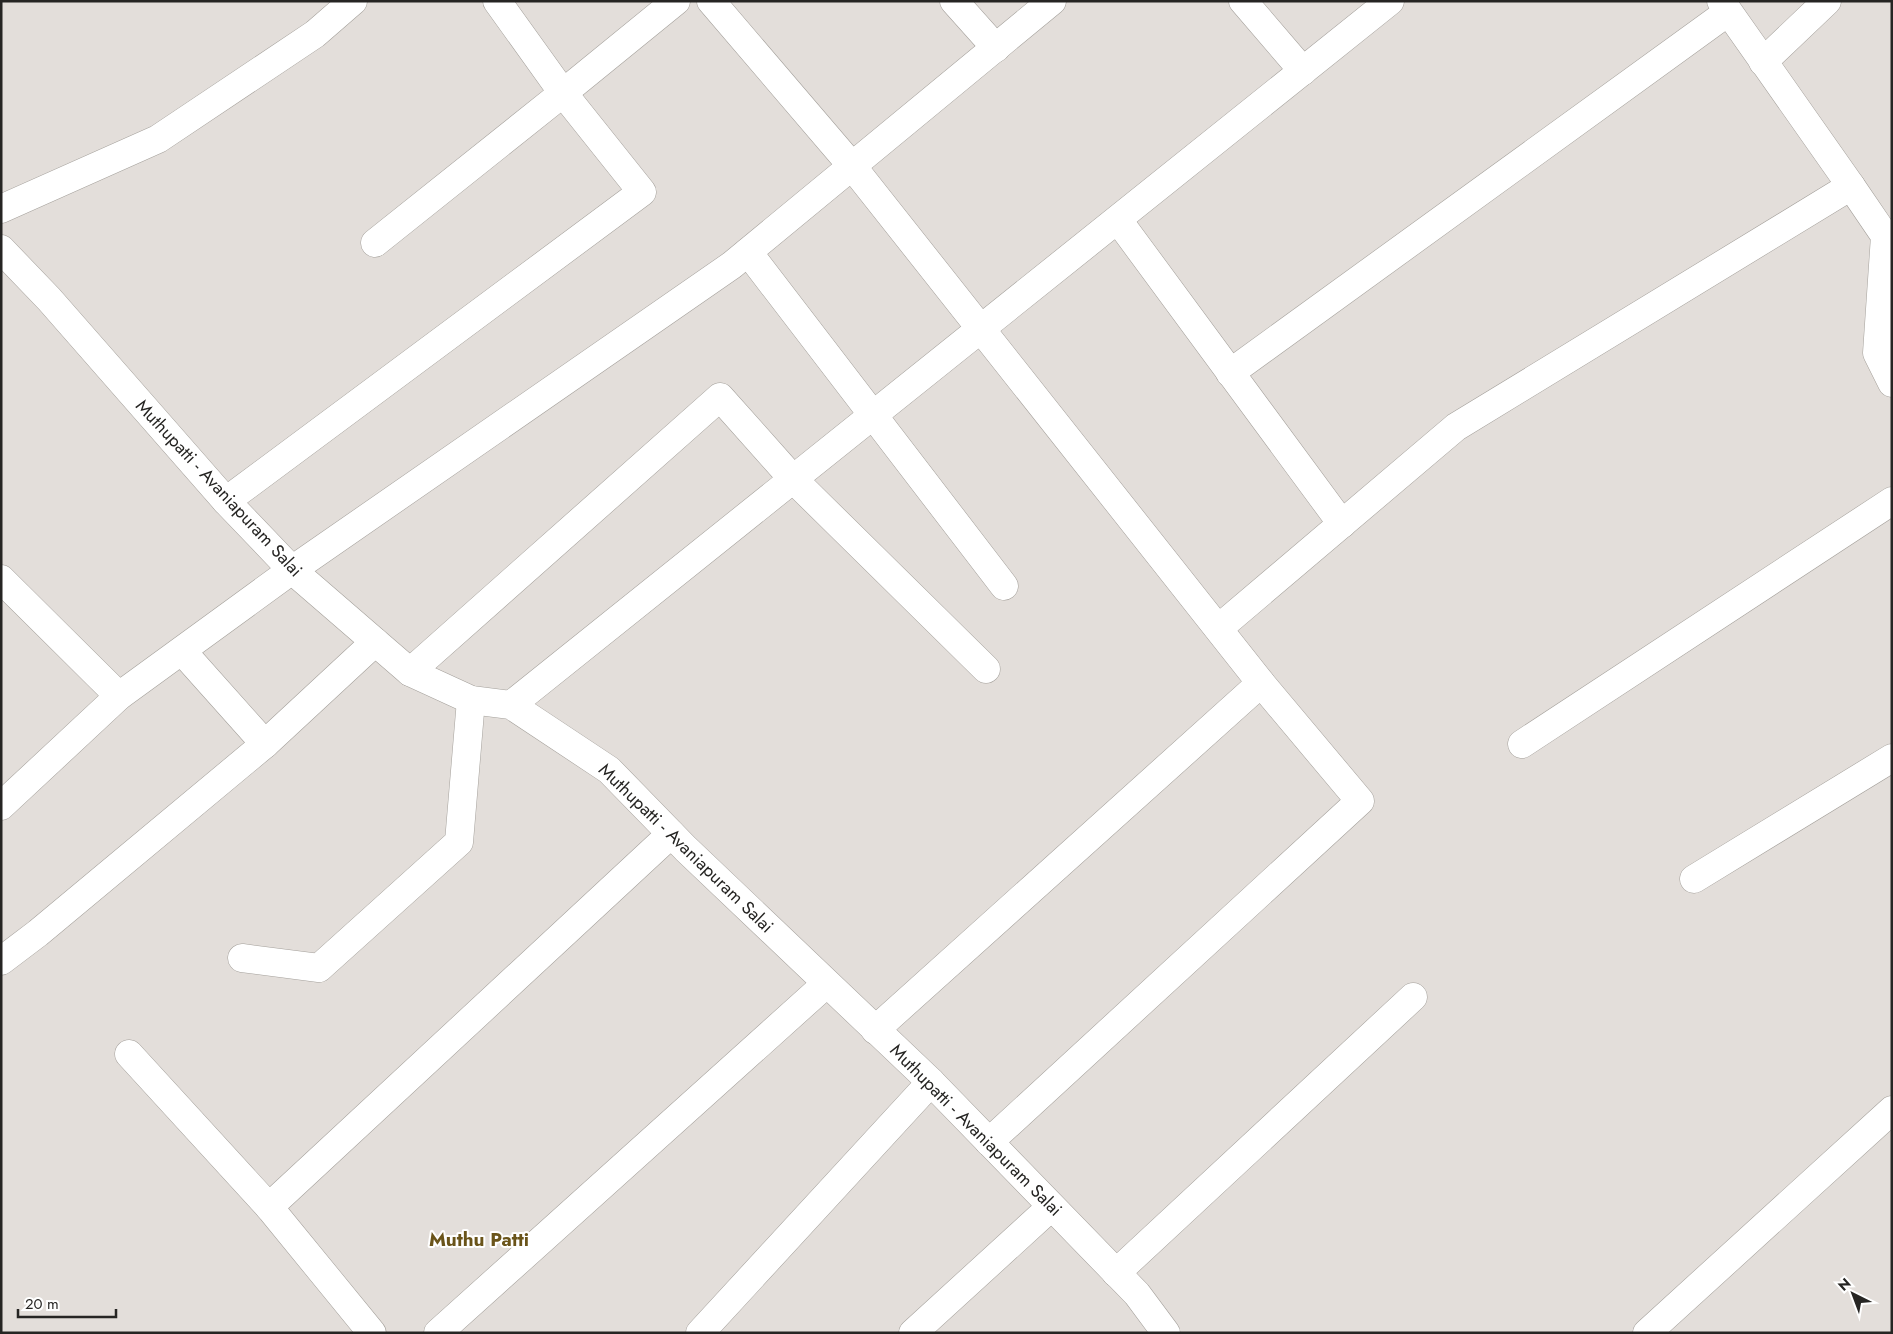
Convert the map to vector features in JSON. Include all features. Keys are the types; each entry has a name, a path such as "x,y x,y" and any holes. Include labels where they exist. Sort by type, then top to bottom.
{"street":[{"path":"1,209 158,139 315,34 353,1"},
{"path":"226,501 642,192 563,93 497,1"},
{"path":"375,243 676,1"},
{"path":"711,1 852,166 1261,683 1360,802 989,1142"},
{"path":"954,1 996,48"},
{"path":"1,806 119,696 292,570 732,265 1052,1"},
{"path":"1244,1 1303,71"},
{"path":"511,705 1390,1"},
{"path":"1763,62 1827,1"},
{"path":"1230,373 1725,6 1851,186 1888,234 1877,353 1892,383"},
{"path":"1219,628 1456,427 1851,186"},
{"path":"1118,220 1342,524"},
{"name":"Muthupatti - Avaniapuram Salai","path":"1,249 49,298 226,501 292,570 410,672 471,700 511,705 609,770 671,834 930,1082 1137,1294 1166,1333"},
{"path":"748,252 1004,586"},
{"path":"410,672 720,396 793,479 986,670"},
{"path":"1522,744 1892,502"},
{"path":"1,579 119,696"},
{"path":"1,961 38,933 265,744 376,642"},
{"path":"182,651 265,744"},
{"path":"875,1030 1261,683"},
{"path":"242,958 318,968 459,842 471,700"},
{"path":"1694,879 1892,758"},
{"path":"269,1207 671,834"},
{"path":"438,1333 826,984"},
{"path":"1116,1273 1413,997"},
{"path":"129,1054 269,1207 372,1333"},
{"path":"700,1333 930,1082"},
{"path":"1647,1333 1892,1110"},
{"path":"913,1333 1051,1206"}],"district":[{"name":"Muthu Patti","path":"479,1239"}]}
